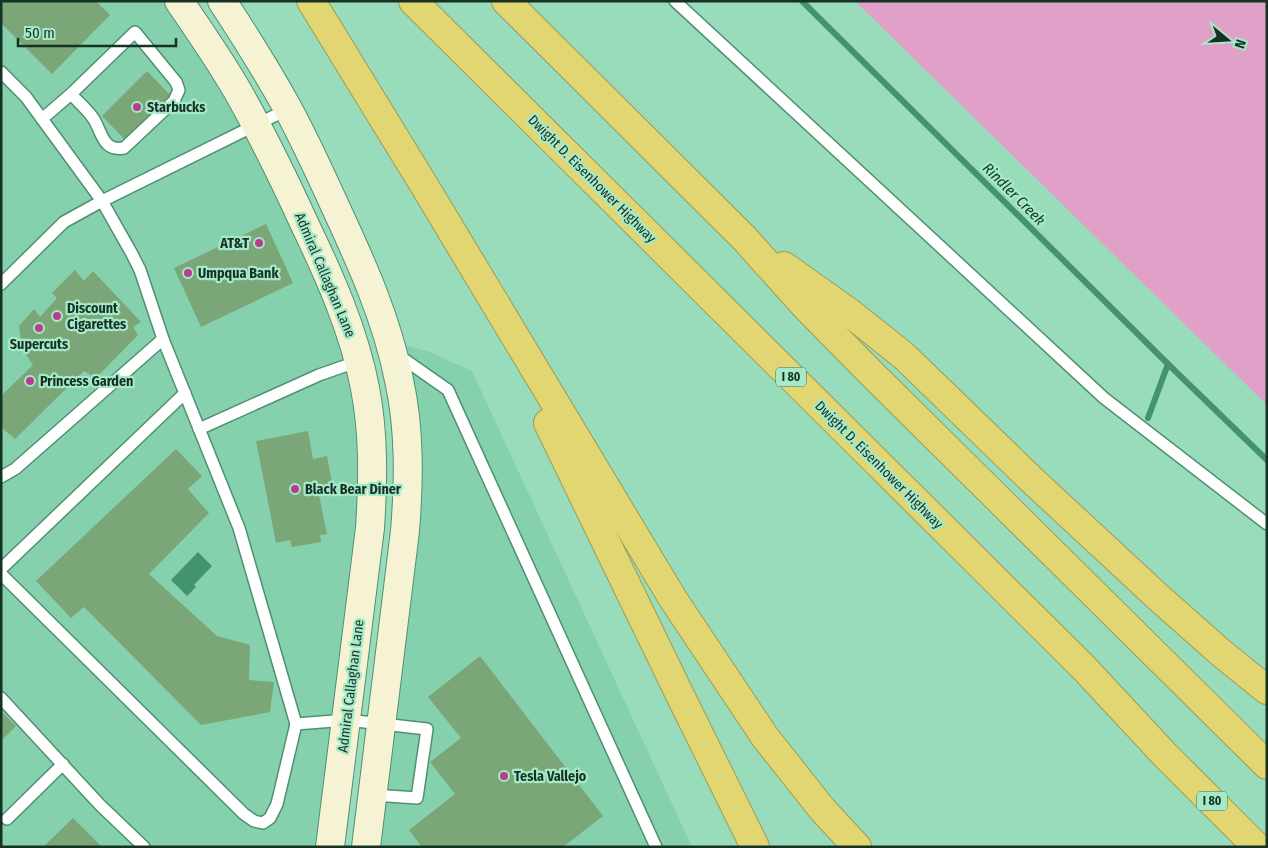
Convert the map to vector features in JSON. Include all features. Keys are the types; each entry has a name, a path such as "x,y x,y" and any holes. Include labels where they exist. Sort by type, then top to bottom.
{"highway":[{"path":"311,1 356,72 668,590 714,662 791,772 857,847"},
{"name":"Dwight D. Eisenhower Highway","path":"413,1 1085,669 1166,756 1257,847"},
{"path":"506,1 744,238 805,306 872,374 1267,765"},
{"path":"744,238 850,312 904,356 1006,455 1158,597 1220,652 1267,690"},
{"path":"477,275 755,847"}],"main road":[{"name":"Admiral Callaghan Lane","path":"179,1 236,88 256,124 321,258 359,361 370,419 373,491 370,536 330,847"},
{"path":"222,1 266,70 288,109 356,251 382,316 393,352 405,415 408,492 401,573 366,847"}],"lane":[{"path":"675,1 1104,398 1267,524"},
{"path":"42,119 71,94 135,32 176,82 179,90 174,101 124,148 116,149 110,147 100,135 94,118 71,94"},
{"path":"1,72 26,97 102,201 140,270 163,339 239,528 296,724 277,804 270,818 263,823 254,822 244,814 1,574"},
{"path":"1,284 64,222 102,201 288,109"},
{"path":"1,477 15,468 163,339"},
{"path":"393,352 448,390 656,847"},
{"path":"199,429 319,375 359,361"},
{"path":"1,569 185,393"},
{"path":"1,698 100,805 144,847"},
{"path":"296,724 347,720 427,729 417,798 373,795"},
{"path":"7,819 63,764"}],"shaded area":[{"path":"1,1 163,1 225,95 266,173 309,264 336,332 346,364 357,421 359,456 358,527 319,847 1,847"},
{"path":"855,1 1267,1 1267,405"},
{"path":"396,343 427,351 472,371 692,847 371,847 412,500"},
{"path":"198,552 212,566 194,585 196,587 187,596 171,580"}],"building":[{"path":"1,1 96,1 110,15 52,74 1,23"},
{"name":"Starbucks","path":"147,71 173,98 128,143 102,116"},
{"path":"266,224 293,283 201,327 174,268"},
{"path":"75,270 84,281 93,271 141,322 133,327 138,335 96,378 84,371 15,439 1,427 1,396 33,365 22,349 19,326 34,309 40,317 57,298 52,293"},
{"name":"Black Bear Diner","path":"308,431 313,459 327,456 333,487 318,490 327,534 320,535 321,542 292,547 290,540 276,543 256,441"},
{"path":"176,449 202,476 188,489 209,513 149,574 217,636 250,645 249,680 274,682 270,712 201,725 84,607 71,618 36,581"},
{"path":"480,656 603,816 563,847 422,847 409,830 455,794 430,762 461,738 428,697"},
{"path":"1,711 16,726 1,741"},
{"path":"73,818 102,847 43,847"}],"waterway":[{"name":"Rindler Creek","path":"802,1 1168,364 1148,418"},
{"path":"1168,364 1267,460"}],"place":[{"name":"Starbucks","path":"137,107"},
{"name":"AT&T","path":"259,243"},
{"name":"Umpqua Bank","path":"188,273"},
{"name":"Discount Cigarettes","path":"57,316"},
{"name":"Supercuts","path":"39,328"},
{"name":"Princess Garden","path":"30,381"},
{"name":"Black Bear Diner","path":"295,489"},
{"name":"Tesla Vallejo","path":"504,776"}]}
